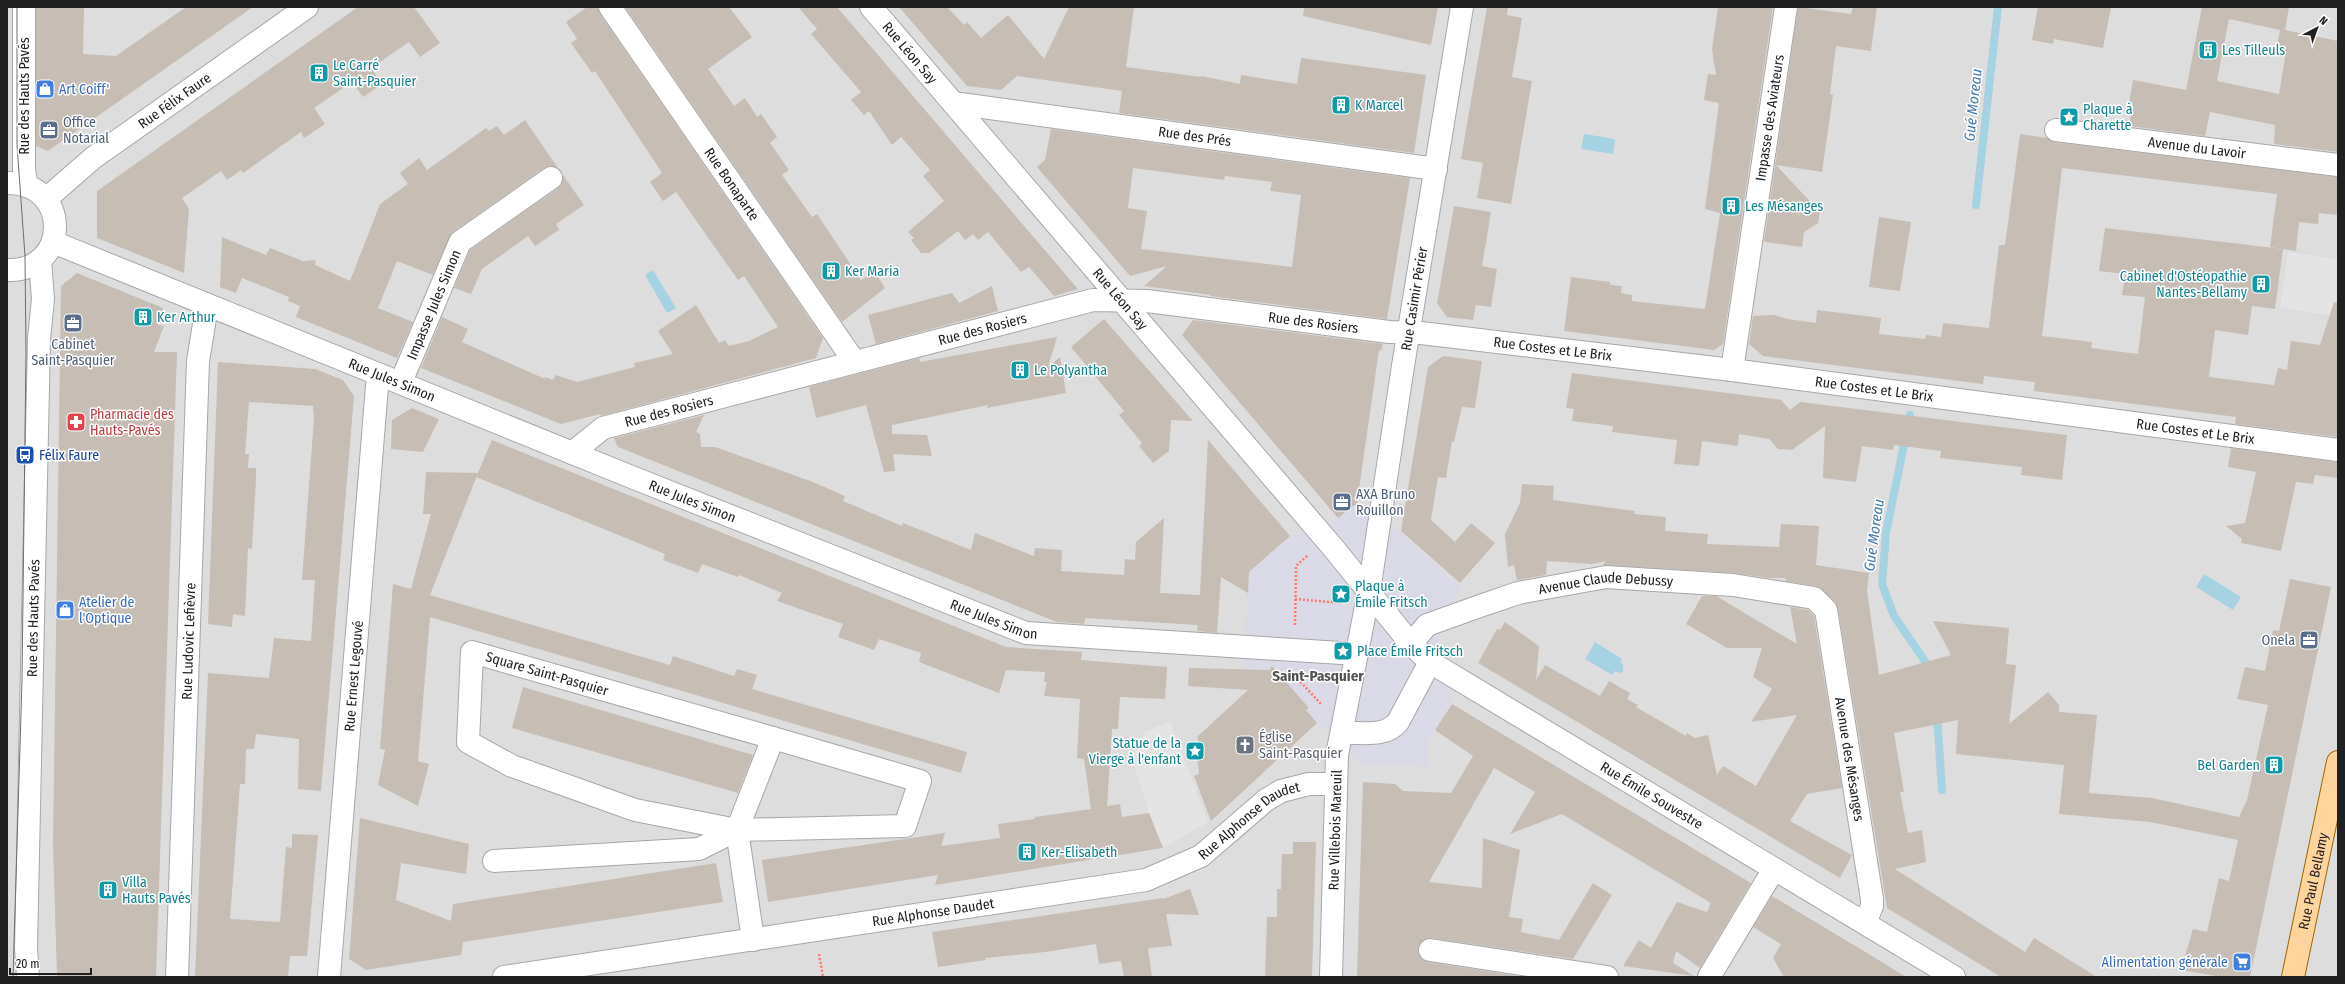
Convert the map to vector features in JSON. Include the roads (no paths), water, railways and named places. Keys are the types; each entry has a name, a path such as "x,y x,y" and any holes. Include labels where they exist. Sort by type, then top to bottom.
{"main road":[{"name":"Rue Paul Bellamy","path":"2293,977 2338,762"}],"street":[{"name":"Rue des Hauts Pavés","path":"17,184 24,171 24,7"},
{"name":"Rue Félix Faure","path":"46,199 93,158 307,7"},
{"name":"Rue Bonaparte","path":"610,7 854,361"},
{"name":"Rue Léon Say","path":"871,7 1120,301 1369,591"},
{"name":"Rue Casimir Périer","path":"1369,591 1462,7"},
{"name":"Impasse des Aviateurs","path":"1732,370 1786,7"},
{"name":"Rue des Prés","path":"953,103 1436,169"},
{"name":"Avenue du Lavoir","path":"2056,130 2338,165"},
{"name":"Impasse Jules Simon","path":"402,382 460,242 551,178"},
{"path":"7,270 26,268 40,260 53,242 56,224 46,199 17,184"},
{"name":"Rue Jules Simon","path":"53,242 207,306 378,374 402,382 572,452 1026,633 1357,654"},
{"name":"Rue des Hauts Pavés","path":"28,977 26,940 39,339 44,299 40,260"},
{"name":"Rue des Rosiers","path":"572,452 603,428 854,361 1093,300 1147,301 1389,332 1410,332"},
{"name":"Rue Ludovic Lefièvre","path":"177,977 198,361 207,306"},
{"name":"Rue Costes et Le Brix","path":"1410,332 1732,370 2338,450"},
{"name":"Rue Ernest Legouvé","path":"329,977 378,374"},
{"name":"Avenue Claude Debussy","path":"1411,644 1427,626 1480,606 1518,593 1606,577 1733,585 1814,598"},
{"name":"Rue Émile Souvestre","path":"1369,591 1411,644 1430,662 1954,977"},
{"name":"Rue Villebois Mareuil","path":"1331,977 1335,784 1337,755 1369,591"},
{"name":"Avenue des Mésanges","path":"1814,598 1826,610 1871,891 1872,906 1865,923"},
{"name":"Square Saint-Pasquier","path":"737,830 635,810 512,766 468,742 472,652 773,738"},
{"path":"1342,733 1385,733 1393,729 1430,662"},
{"path":"494,861 699,849 737,830 905,826 920,781 773,738 737,830 753,940"},
{"name":"Rue Alphonse Daudet","path":"504,977 554,973 753,940 1146,880 1201,856 1266,800 1281,791 1309,784 1335,784"},
{"path":"1710,977 1774,868"},
{"path":"1430,950 1607,977"}],"water":[{"path":"1584,134 1615,139 1613,154 1581,149"},
{"path":"653,270 676,308 667,313 645,275"},
{"path":"2204,574 2241,597 2233,610 2196,587"},
{"path":"1595,642 1622,659 1620,662 1623,664 1623,671 1620,673 1615,671 1612,675 1585,659"}],"waterway":[{"name":"Gué Moreau","path":"1976,205 1998,7"},
{"name":"Gué Moreau","path":"1910,415 1886,533 1882,584 1894,616 1931,670"},
{"name":"Gué Moreau","path":"1937,715 1942,790"}],"tram line":[{"path":"13,977 22,680 26,352 25,256 17,145 17,7"}],"place":[{"name":"Les Tilleuls","path":"2208,50"},
{"name":"Le Carré Saint-Pasquier","path":"319,73"},
{"name":"Art Coiff'","path":"45,89"},
{"name":"K Marcel","path":"1341,105"},
{"name":"Plaque à Charette","path":"2069,117"},
{"name":"Office Notarial","path":"49,130"},
{"name":"Les Mésanges","path":"1731,206"},
{"name":"Ker Maria","path":"831,271"},
{"name":"Cabinet d'Ostéopathie Nantes-Bellamy","path":"2261,284"},
{"name":"Ker Arthur","path":"143,317"},
{"name":"Cabinet Saint-Pasquier","path":"73,323"},
{"name":"Le Polyantha","path":"1020,370"},
{"name":"Pharmacie des Hauts-Pavés","path":"76,422"},
{"name":"Félix Faure","path":"25,455"},
{"name":"AXA Bruno Rouillon","path":"1342,502"},
{"name":"Plaque à Émile Fritsch","path":"1341,594"},
{"name":"Atelier de l'Optique","path":"65,610"},
{"name":"Onela","path":"2309,640"},
{"name":"Place Émile Fritsch","path":"1343,651"},
{"name":"Église Saint-Pasquier","path":"1245,745"},
{"name":"Statue de la Vierge à l'enfant","path":"1195,751"},
{"name":"Bel Garden","path":"2274,765"},
{"name":"Ker-Elisabeth","path":"1027,852"},
{"name":"Villa Hauts Pavés","path":"108,890"},
{"name":"Alimentation générale","path":"2242,962"}],"district":[{"name":"Saint-Pasquier","path":"1318,676"}]}
